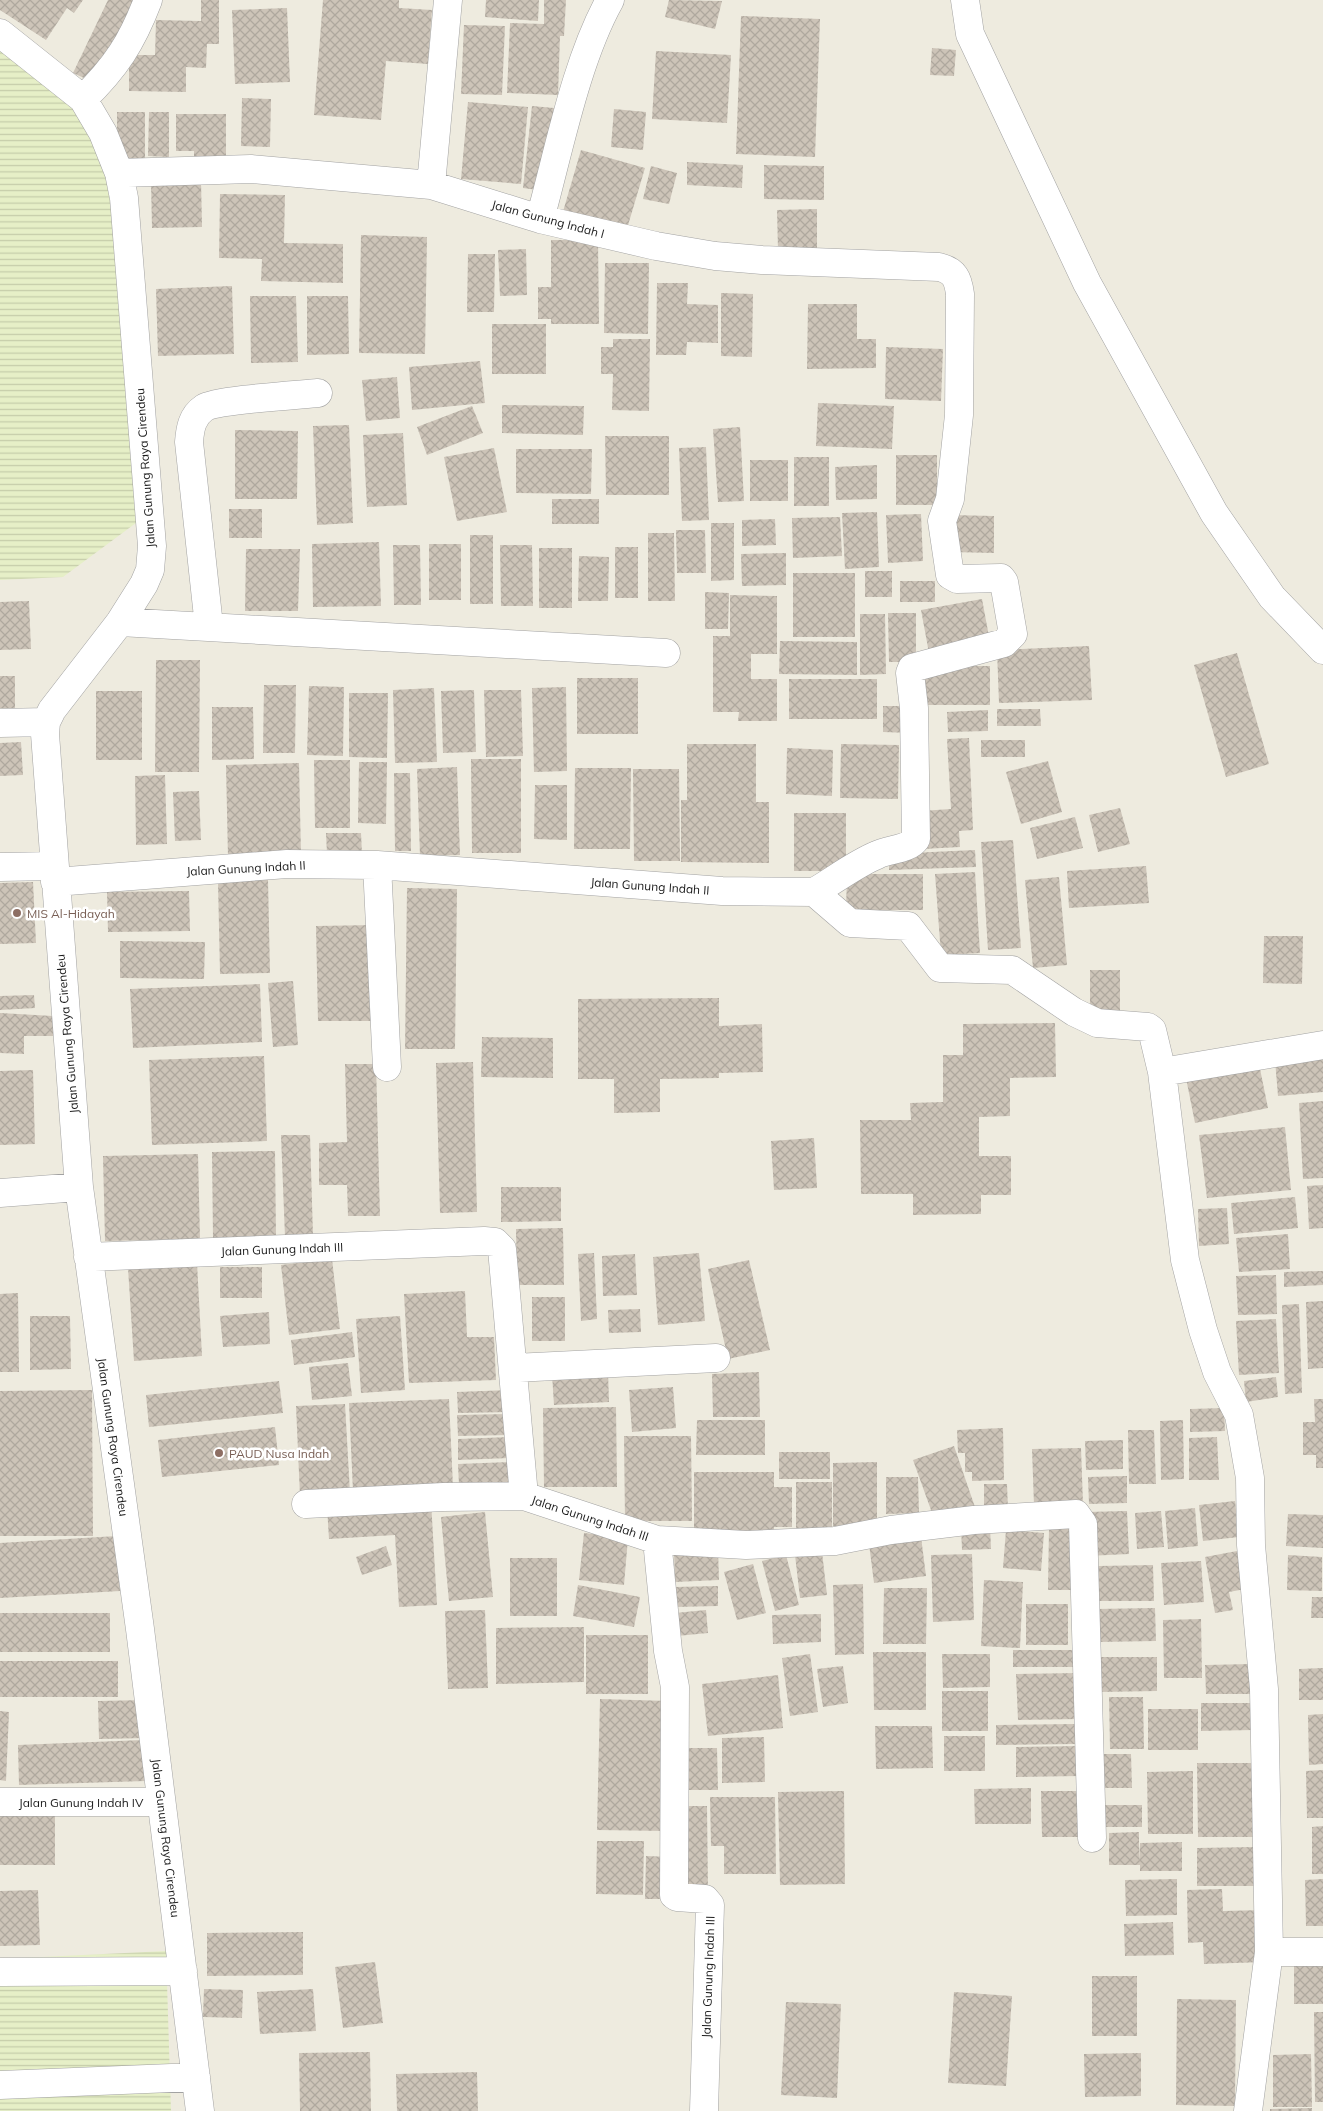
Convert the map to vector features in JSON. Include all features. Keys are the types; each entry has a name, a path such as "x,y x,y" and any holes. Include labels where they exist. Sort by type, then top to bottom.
{"street":[{"path":"83,99 106,76 134,36 148,0"},
{"path":"432,185 448,0"},
{"path":"540,219 574,96 598,22 610,0"},
{"path":"965,0 970,34 1087,282 1205,496 1272,597 1323,650"},
{"name":"Jalan Gunung Raya Cirendeu","path":"0,33 83,99 103,133 119,173 124,198 152,546 150,570 144,584 120,622 76,677 46,722 54,874 79,1187 140,1629 200,2111"},
{"name":"Jalan Gunung Indah I","path":"119,173 251,169 432,185 540,219 656,246 715,256 762,260 939,267 947,269 958,279 960,294 958,415 950,499 942,522 950,575 954,579 1002,578 1013,634 1004,643 912,668 910,673 914,708 916,838 910,844 878,854 857,865 814,892"},
{"path":"209,626 189,442 190,427 196,416 212,404 318,393"},
{"path":"120,622 666,653"},
{"path":"0,723 46,722"},
{"name":"Jalan Gunung Indah II","path":"0,867 54,874 287,864 377,865 722,891 814,892"},
{"path":"377,865 387,1067"},
{"path":"814,892 850,923 908,926 938,967 943,970 1005,968 1016,973 1074,1012 1098,1023 1148,1027 1152,1030 1162,1072 1185,1260 1203,1330 1217,1372 1239,1415 1250,1478 1251,1545 1264,1689 1269,1952 1248,2111"},
{"path":"1162,1072 1323,1045"},
{"path":"0,1194 79,1187"},
{"name":"Jalan Gunung Indah III","path":"88,1258 495,1242 502,1249 524,1496 658,1540 668,1651 675,1687 674,1895 676,1898 705,1899 710,1905 704,2111"},
{"path":"514,1368 716,1358"},
{"path":"306,1504 443,1497 524,1496"},
{"path":"658,1540 746,1545 834,1540 891,1530 974,1520 1076,1514 1083,1524 1092,1838"},
{"name":"Jalan Gunung Indah IV","path":"0,1802 161,1802"},
{"path":"1269,1952 1323,1952"},
{"path":"0,1972 183,1971"},
{"path":"0,2085 196,2077"}],"green space":[{"path":"0,47 61,89 103,156 126,274 140,520 63,577 0,580"},
{"path":"166,1951 171,2111 0,2111 0,1959"}],"building":[{"path":"0,0 83,0 74,13 67,8 46,40 0,10"},
{"path":"108,0 136,0 95,83 73,73"},
{"path":"201,0 219,0 219,44 207,44 206,68 186,67 186,92 129,91 129,55 155,55 156,20 201,21"},
{"path":"323,0 399,0 399,8 432,10 428,64 386,61 381,120 314,115"},
{"path":"486,0 539,0 538,21 485,17"},
{"path":"544,0 566,0 564,36 560,36 558,95 507,93 510,23 544,24"},
{"path":"669,0 722,1 715,29 665,17"},
{"path":"287,8 290,82 235,84 232,10"},
{"path":"741,16 820,19 815,157 736,154"},
{"path":"464,25 505,26 502,95 461,94"},
{"path":"932,48 956,50 954,76 930,75"},
{"path":"656,51 731,55 727,123 652,119"},
{"path":"242,98 271,99 270,147 241,146"},
{"path":"468,102 528,107 521,184 461,179"},
{"path":"532,106 554,108 545,191 523,188"},
{"path":"614,109 646,112 643,150 611,147"},
{"path":"117,112 145,112 145,160 117,160"},
{"path":"149,112 169,112 169,157 148,156"},
{"path":"176,114 226,114 226,165 194,165 194,151 176,151"},
{"path":"581,150 645,168 626,232 562,215"},
{"path":"687,162 743,165 742,188 687,185"},
{"path":"764,165 824,166 824,200 764,199"},
{"path":"651,166 677,173 669,204 643,199"},
{"path":"201,181 202,227 152,228 151,182"},
{"path":"220,194 285,195 284,243 343,244 343,283 261,281 262,259 219,258"},
{"path":"817,209 817,250 778,250 777,210"},
{"path":"361,235 427,237 425,354 359,353"},
{"path":"551,240 598,240 599,324 551,324 551,319 538,319 538,287 551,287"},
{"path":"526,249 527,295 500,296 498,250"},
{"path":"468,254 495,254 494,312 467,312"},
{"path":"605,263 649,263 648,334 604,333"},
{"path":"657,283 688,283 687,304 718,305 718,343 687,342 686,355 656,355"},
{"path":"232,286 234,354 158,356 156,289"},
{"path":"721,293 753,294 752,357 721,356"},
{"path":"250,296 296,296 298,362 251,363"},
{"path":"307,296 348,296 349,354 307,355"},
{"path":"808,304 857,304 857,339 876,339 876,368 807,369"},
{"path":"492,324 546,324 546,374 492,374"},
{"path":"613,339 650,339 649,411 612,410 613,374 601,374 601,347 613,347"},
{"path":"886,347 943,349 941,401 885,399"},
{"path":"480,361 485,403 412,410 409,367"},
{"path":"397,377 400,418 366,421 362,380"},
{"path":"818,403 894,406 892,449 816,446"},
{"path":"502,405 584,406 583,435 502,433"},
{"path":"472,406 483,433 427,455 417,427"},
{"path":"349,425 353,523 317,525 313,426"},
{"path":"740,427 744,501 718,502 713,429"},
{"path":"235,430 298,431 297,499 235,499"},
{"path":"403,433 407,505 367,507 363,435"},
{"path":"605,436 669,436 669,495 606,495"},
{"path":"706,447 709,520 682,521 679,448"},
{"path":"494,448 507,512 457,521 444,457"},
{"path":"516,449 592,449 591,494 516,493"},
{"path":"896,455 937,455 937,505 896,505"},
{"path":"794,457 829,457 829,506 794,506"},
{"path":"750,460 788,460 788,501 750,501"},
{"path":"877,465 877,499 836,500 835,467"},
{"path":"552,499 599,499 599,524 552,524"},
{"path":"229,509 262,509 262,538 229,538"},
{"path":"877,512 879,567 845,569 842,513"},
{"path":"921,514 923,561 888,563 886,515"},
{"path":"952,515 994,516 994,553 951,552"},
{"path":"840,517 842,556 793,558 792,518"},
{"path":"775,519 776,545 742,546 742,520"},
{"path":"711,523 734,523 734,580 711,581"},
{"path":"676,530 705,530 706,573 677,573"},
{"path":"648,533 674,533 675,601 648,601"},
{"path":"470,535 493,535 493,604 470,604"},
{"path":"379,542 381,606 313,607 312,544"},
{"path":"429,544 461,544 461,600 429,600"},
{"path":"393,545 420,545 421,605 394,605"},
{"path":"500,545 532,545 533,606 501,606"},
{"path":"615,547 638,547 638,598 615,598"},
{"path":"539,548 572,548 572,608 539,608"},
{"path":"246,549 300,549 298,611 245,611"},
{"path":"786,553 786,585 742,586 741,554"},
{"path":"579,556 609,557 608,601 578,601"},
{"path":"865,571 892,571 892,597 865,597"},
{"path":"793,573 855,573 855,637 793,637"},
{"path":"900,581 935,581 935,602 900,602"},
{"path":"705,592 729,593 728,629 705,629"},
{"path":"730,595 777,596 777,654 751,654 751,679 777,679 777,721 738,721 739,712 713,712 713,636 730,636"},
{"path":"982,599 990,642 929,653 921,610"},
{"path":"29,601 31,649 0,650 0,602"},
{"path":"888,613 916,613 916,662 889,662"},
{"path":"860,614 885,614 886,674 860,675"},
{"path":"780,641 857,642 857,675 779,674"},
{"path":"1089,646 1092,700 999,703 997,650"},
{"path":"1237,653 1269,764 1226,777 1194,665"},
{"path":"156,660 200,660 199,772 155,772"},
{"path":"925,666 990,666 990,705 925,705"},
{"path":"0,676 15,676 15,708 0,708"},
{"path":"577,678 638,678 638,734 577,734"},
{"path":"789,679 877,679 877,719 789,719"},
{"path":"264,685 296,685 295,753 263,753"},
{"path":"309,686 344,687 343,756 307,755"},
{"path":"566,687 567,771 534,772 532,688"},
{"path":"434,688 437,762 395,763 393,690"},
{"path":"474,690 476,752 443,753 441,691"},
{"path":"484,690 521,690 523,756 486,757"},
{"path":"96,691 142,691 142,760 96,760"},
{"path":"349,693 388,693 387,758 349,757"},
{"path":"883,706 911,706 910,733 883,732"},
{"path":"212,707 253,707 254,759 212,760"},
{"path":"997,709 1040,709 1041,726 997,726"},
{"path":"988,710 988,731 948,732 947,712"},
{"path":"969,738 973,830 959,831 960,847 923,849 921,811 951,809 947,739"},
{"path":"981,740 1025,740 1025,757 981,757"},
{"path":"21,742 23,775 0,776 0,743"},
{"path":"687,744 756,744 756,802 769,802 769,863 681,862 681,800 687,800"},
{"path":"841,744 899,745 898,799 840,798"},
{"path":"787,748 833,750 832,796 786,794"},
{"path":"471,759 521,759 521,853 472,853"},
{"path":"314,760 350,760 350,828 315,828"},
{"path":"1048,761 1062,812 1021,824 1006,772"},
{"path":"359,762 387,762 386,824 358,823"},
{"path":"299,763 301,855 228,858 226,765"},
{"path":"457,767 460,855 420,856 417,769"},
{"path":"575,768 631,768 630,849 574,849"},
{"path":"633,769 679,769 680,861 634,861"},
{"path":"394,773 410,773 411,851 395,851"},
{"path":"165,775 167,844 136,845 135,776"},
{"path":"535,785 567,785 567,840 534,839"},
{"path":"199,791 201,840 175,841 173,792"},
{"path":"1120,808 1130,844 1098,852 1089,815"},
{"path":"794,813 846,813 846,871 794,871"},
{"path":"1075,817 1083,848 1037,859 1030,828"},
{"path":"326,833 361,833 362,854 327,854"},
{"path":"1013,840 1021,948 988,950 981,842"},
{"path":"975,850 976,867 889,870 889,854"},
{"path":"1146,866 1149,903 1069,908 1067,871"},
{"path":"975,872 980,953 941,955 935,874"},
{"path":"847,874 923,874 923,910 846,910"},
{"path":"1059,877 1067,965 1033,968 1025,880"},
{"path":"268,880 270,973 220,974 218,881"},
{"name":"MIS Al-Hidayah","path":"33,882 36,943 0,944 0,883"},
{"path":"407,888 457,889 455,1049 405,1049"},
{"path":"189,891 190,931 108,932 107,892"},
{"path":"374,925 374,1021 318,1021 316,926"},
{"path":"1264,936 1303,936 1302,984 1263,983"},
{"path":"120,941 205,942 204,979 120,978"},
{"path":"1090,970 1120,970 1120,1011 1090,1011"},
{"path":"293,981 298,1045 273,1047 268,983"},
{"path":"260,984 262,1042 133,1048 130,989"},
{"path":"34,995 35,1008 0,1010 0,996"},
{"path":"719,998 719,1026 762,1024 763,1072 719,1073 719,1078 660,1079 660,1112 614,1113 614,1079 578,1079 578,999"},
{"path":"0,1013 53,1016 53,1036 24,1036 24,1054 0,1053"},
{"path":"1055,1023 1056,1077 1010,1078 1010,1116 979,1117 979,1156 1011,1156 1011,1195 981,1195 981,1214 913,1215 913,1194 861,1194 860,1120 911,1120 910,1103 943,1102 943,1055 963,1055 963,1024"},
{"path":"482,1037 553,1038 553,1078 481,1077"},
{"path":"1323,1055 1323,1092 1278,1096 1275,1060"},
{"path":"264,1056 267,1141 152,1145 149,1060"},
{"path":"473,1062 477,1212 440,1213 436,1063"},
{"path":"345,1064 376,1064 380,1216 348,1216 347,1185 319,1185 319,1143 347,1142"},
{"path":"1259,1064 1268,1108 1195,1123 1186,1078"},
{"path":"33,1070 35,1144 0,1145 0,1071"},
{"path":"1323,1101 1323,1178 1303,1179 1299,1103"},
{"path":"1285,1127 1291,1190 1207,1198 1199,1135"},
{"path":"281,1135 310,1135 313,1236 285,1237"},
{"path":"814,1138 817,1188 774,1190 771,1141"},
{"path":"275,1151 276,1237 213,1238 212,1152"},
{"path":"198,1154 200,1239 105,1241 103,1156"},
{"path":"1323,1185 1323,1228 1309,1229 1307,1186"},
{"path":"501,1187 561,1187 561,1221 501,1222"},
{"path":"1295,1197 1298,1228 1234,1234 1231,1203"},
{"path":"1227,1208 1229,1244 1199,1246 1198,1209"},
{"path":"563,1228 564,1285 517,1285 516,1229"},
{"path":"1288,1234 1290,1269 1239,1272 1236,1238"},
{"path":"594,1253 597,1319 581,1321 578,1254"},
{"path":"699,1253 705,1321 658,1325 653,1257"},
{"path":"635,1254 637,1295 603,1296 602,1256"},
{"path":"332,1259 340,1329 289,1335 281,1265"},
{"path":"749,1260 770,1350 728,1359 708,1269"},
{"path":"197,1263 202,1356 134,1361 128,1268"},
{"path":"220,1267 262,1267 262,1298 220,1298"},
{"path":"1323,1271 1323,1285 1284,1287 1284,1272"},
{"path":"1276,1275 1277,1314 1238,1315 1236,1276"},
{"path":"465,1291 467,1337 494,1337 496,1380 409,1383 404,1294"},
{"path":"18,1293 19,1372 0,1372 0,1294"},
{"path":"532,1297 565,1297 565,1341 532,1341"},
{"path":"1323,1301 1323,1368 1308,1369 1306,1302"},
{"path":"1299,1304 1302,1393 1285,1394 1282,1305"},
{"path":"640,1309 641,1332 609,1333 608,1310"},
{"path":"269,1312 270,1344 223,1347 220,1316"},
{"path":"30,1316 70,1316 71,1369 30,1370"},
{"path":"400,1316 405,1390 361,1393 356,1319"},
{"path":"1276,1319 1279,1373 1239,1375 1236,1321"},
{"path":"352,1332 355,1357 294,1365 291,1340"},
{"path":"348,1363 352,1396 312,1400 309,1367"},
{"path":"608,1372 609,1402 554,1405 552,1374"},
{"path":"759,1372 760,1417 713,1417 712,1374"},
{"path":"1276,1377 1278,1397 1246,1402 1244,1381"},
{"path":"279,1381 283,1413 149,1427 146,1395"},
{"path":"673,1387 676,1428 632,1432 629,1390"},
{"path":"92,1390 93,1536 0,1536 0,1391"},
{"path":"511,1390 512,1412 458,1413 457,1392"},
{"path":"449,1399 453,1487 353,1492 349,1403"},
{"path":"1314,1399 1323,1399 1323,1468 1316,1468 1316,1455 1303,1455 1303,1422 1315,1422"},
{"path":"345,1404 350,1493 300,1496 296,1406"},
{"path":"616,1407 617,1487 544,1487 543,1408"},
{"path":"1224,1408 1225,1431 1190,1432 1190,1409"},
{"path":"511,1414 512,1435 458,1436 457,1415"},
{"path":"697,1420 765,1420 765,1455 696,1455"},
{"path":"1183,1420 1184,1479 1161,1480 1160,1421"},
{"name":"PAUD Nusa Indah","path":"275,1427 279,1465 162,1477 158,1440"},
{"path":"1003,1428 1004,1480 972,1481 972,1472 965,1472 965,1453 958,1453 957,1430"},
{"path":"1128,1430 1154,1430 1156,1484 1129,1484"},
{"path":"624,1436 691,1436 692,1521 625,1521"},
{"path":"512,1437 513,1458 458,1460 458,1439"},
{"path":"1217,1437 1219,1480 1189,1480 1189,1438"},
{"path":"1123,1440 1123,1469 1086,1470 1085,1441"},
{"path":"954,1446 976,1510 936,1524 913,1460"},
{"path":"1081,1448 1083,1504 1034,1505 1032,1449"},
{"path":"779,1452 830,1452 830,1479 779,1479"},
{"path":"513,1462 513,1484 459,1485 458,1464"},
{"path":"877,1462 877,1526 833,1526 833,1463"},
{"path":"694,1472 774,1472 774,1487 792,1487 792,1527 774,1527 774,1538 694,1538"},
{"path":"1127,1476 1127,1503 1089,1504 1088,1477"},
{"path":"886,1477 918,1477 919,1513 886,1514"},
{"path":"796,1482 832,1482 832,1539 796,1540"},
{"path":"984,1484 1007,1484 1008,1510 984,1511"},
{"path":"431,1501 437,1605 399,1607 395,1535 329,1539 327,1507"},
{"path":"1235,1501 1239,1537 1203,1541 1199,1505"},
{"path":"1195,1508 1198,1546 1168,1549 1165,1511"},
{"path":"1127,1511 1129,1554 1087,1556 1086,1512"},
{"path":"1161,1511 1164,1547 1137,1549 1135,1513"},
{"path":"485,1512 493,1597 449,1601 441,1517"},
{"path":"1288,1514 1323,1515 1323,1548 1286,1546"},
{"path":"961,1526 990,1526 991,1549 962,1550"},
{"path":"1049,1528 1080,1528 1080,1590 1048,1590"},
{"path":"920,1529 926,1576 874,1583 868,1536"},
{"path":"1006,1530 1044,1533 1041,1571 1003,1568"},
{"path":"584,1533 628,1538 624,1585 579,1580"},
{"path":"117,1536 120,1591 0,1598 0,1543"},
{"path":"386,1546 392,1565 362,1575 356,1557"},
{"path":"718,1549 719,1580 675,1582 674,1550"},
{"path":"1237,1551 1245,1589 1229,1592 1233,1610 1215,1613 1205,1557"},
{"path":"822,1552 827,1595 800,1598 795,1555"},
{"path":"972,1554 974,1620 933,1622 931,1555"},
{"path":"786,1555 799,1605 775,1611 762,1561"},
{"path":"1288,1555 1322,1557 1322,1591 1287,1590"},
{"path":"510,1558 557,1558 557,1616 510,1616"},
{"path":"1201,1561 1204,1602 1164,1605 1161,1563"},
{"path":"753,1564 766,1613 737,1620 724,1572"},
{"path":"1153,1565 1154,1601 1098,1601 1098,1566"},
{"path":"984,1580 1023,1582 1020,1648 981,1646"},
{"path":"863,1584 864,1654 835,1655 833,1585"},
{"path":"578,1585 640,1597 634,1627 573,1616"},
{"path":"718,1586 718,1606 675,1607 675,1587"},
{"path":"884,1588 927,1588 926,1644 883,1644"},
{"path":"1312,1597 1323,1597 1323,1618 1311,1618"},
{"path":"1026,1604 1068,1604 1068,1645 1026,1645"},
{"path":"1155,1608 1156,1641 1097,1642 1096,1609"},
{"path":"485,1610 488,1688 448,1689 445,1611"},
{"path":"706,1610 708,1633 677,1636 675,1613"},
{"path":"0,1613 110,1613 110,1652 0,1652"},
{"path":"821,1614 821,1642 773,1644 772,1615"},
{"path":"1201,1619 1202,1678 1164,1678 1163,1620"},
{"path":"584,1627 584,1682 496,1684 496,1628"},
{"path":"586,1635 648,1635 648,1694 586,1694"},
{"path":"1013,1650 1080,1650 1080,1667 1013,1667"},
{"path":"873,1652 926,1652 926,1710 874,1710"},
{"path":"810,1654 818,1712 790,1716 782,1658"},
{"path":"942,1654 990,1654 990,1687 943,1688"},
{"path":"1099,1657 1157,1657 1157,1691 1099,1692"},
{"path":"0,1661 118,1661 118,1697 0,1697"},
{"path":"1252,1664 1253,1694 1206,1694 1205,1665"},
{"path":"843,1666 848,1703 823,1707 817,1669"},
{"path":"1323,1668 1323,1700 1299,1700 1299,1669"},
{"path":"1079,1673 1080,1719 1018,1720 1016,1674"},
{"path":"778,1675 783,1728 708,1736 702,1684"},
{"path":"942,1691 988,1691 988,1731 942,1731"},
{"path":"1109,1697 1143,1697 1144,1749 1110,1749"},
{"path":"600,1699 669,1701 666,1831 597,1830"},
{"path":"146,1700 147,1738 99,1739 98,1701"},
{"path":"1201,1703 1254,1703 1254,1730 1201,1731"},
{"path":"1148,1709 1198,1709 1198,1750 1148,1750"},
{"path":"0,1711 9,1712 6,1781 0,1780"},
{"path":"1323,1714 1323,1764 1309,1765 1308,1715"},
{"path":"1075,1724 1075,1744 996,1745 996,1725"},
{"path":"875,1726 932,1726 933,1768 876,1769"},
{"path":"944,1736 985,1736 985,1771 944,1771"},
{"path":"764,1737 765,1782 722,1783 722,1738"},
{"path":"143,1740 145,1781 19,1785 18,1745"},
{"path":"1080,1746 1080,1776 1016,1777 1016,1747"},
{"path":"679,1748 717,1748 718,1790 680,1790"},
{"path":"1099,1754 1131,1754 1132,1788 1099,1788"},
{"path":"1197,1763 1253,1763 1253,1837 1198,1837"},
{"path":"1323,1770 1323,1818 1307,1818 1306,1771"},
{"path":"1193,1771 1193,1834 1148,1834 1147,1772"},
{"path":"1031,1788 1031,1824 975,1824 974,1789"},
{"path":"844,1791 845,1884 780,1885 778,1792"},
{"path":"1041,1791 1081,1791 1081,1837 1042,1837"},
{"path":"710,1797 775,1797 776,1874 724,1874 724,1846 711,1846"},
{"path":"1103,1805 1142,1805 1142,1827 1104,1827"},
{"path":"679,1806 707,1806 708,1893 680,1893"},
{"path":"0,1810 55,1810 55,1865 0,1865"},
{"path":"1323,1826 1323,1874 1312,1874 1312,1827"},
{"path":"1139,1832 1139,1862 1140,1843 1182,1842 1182,1871 1140,1871 1140,1865 1109,1865 1109,1833"},
{"path":"597,1841 644,1841 643,1895 596,1894"},
{"path":"1254,1847 1254,1886 1197,1886 1197,1848"},
{"path":"646,1856 671,1857 669,1899 645,1899"},
{"path":"1177,1879 1177,1915 1126,1916 1125,1880"},
{"path":"1323,1879 1323,1926 1306,1926 1305,1880"},
{"path":"1222,1889 1223,1911 1265,1910 1266,1962 1204,1964 1203,1942 1188,1943 1187,1890"},
{"path":"38,1890 40,1945 0,1946 0,1891"},
{"path":"1173,1922 1174,1955 1125,1956 1124,1924"},
{"path":"303,1932 303,1975 207,1976 207,1933"},
{"path":"1323,1960 1323,2004 1294,2004 1294,1961"},
{"path":"375,1962 383,2023 343,2028 335,1967"},
{"path":"1092,1976 1137,1976 1137,2036 1092,2036"},
{"path":"204,1989 243,1990 242,2018 203,2017"},
{"path":"313,1989 316,2031 260,2034 257,1992"},
{"path":"954,1992 1012,1996 1006,2086 948,2083"},
{"path":"1177,1999 1236,2000 1235,2106 1176,2105"},
{"path":"786,2002 841,2004 837,2098 781,2095"},
{"path":"1314,2012 1323,2012 1323,2102 1315,2102"},
{"path":"370,2052 371,2111 300,2111 299,2053"},
{"path":"1141,2053 1141,2096 1085,2097 1084,2054"},
{"path":"1311,2054 1312,2107 1273,2107 1273,2055"},
{"path":"477,2072 478,2111 397,2111 396,2074"},
{"path":"1312,2108 1312,2111 1270,2111 1270,2109"}],"place":[{"name":"MIS Al-Hidayah","path":"17,913"},
{"name":"PAUD Nusa Indah","path":"219,1453"}]}
